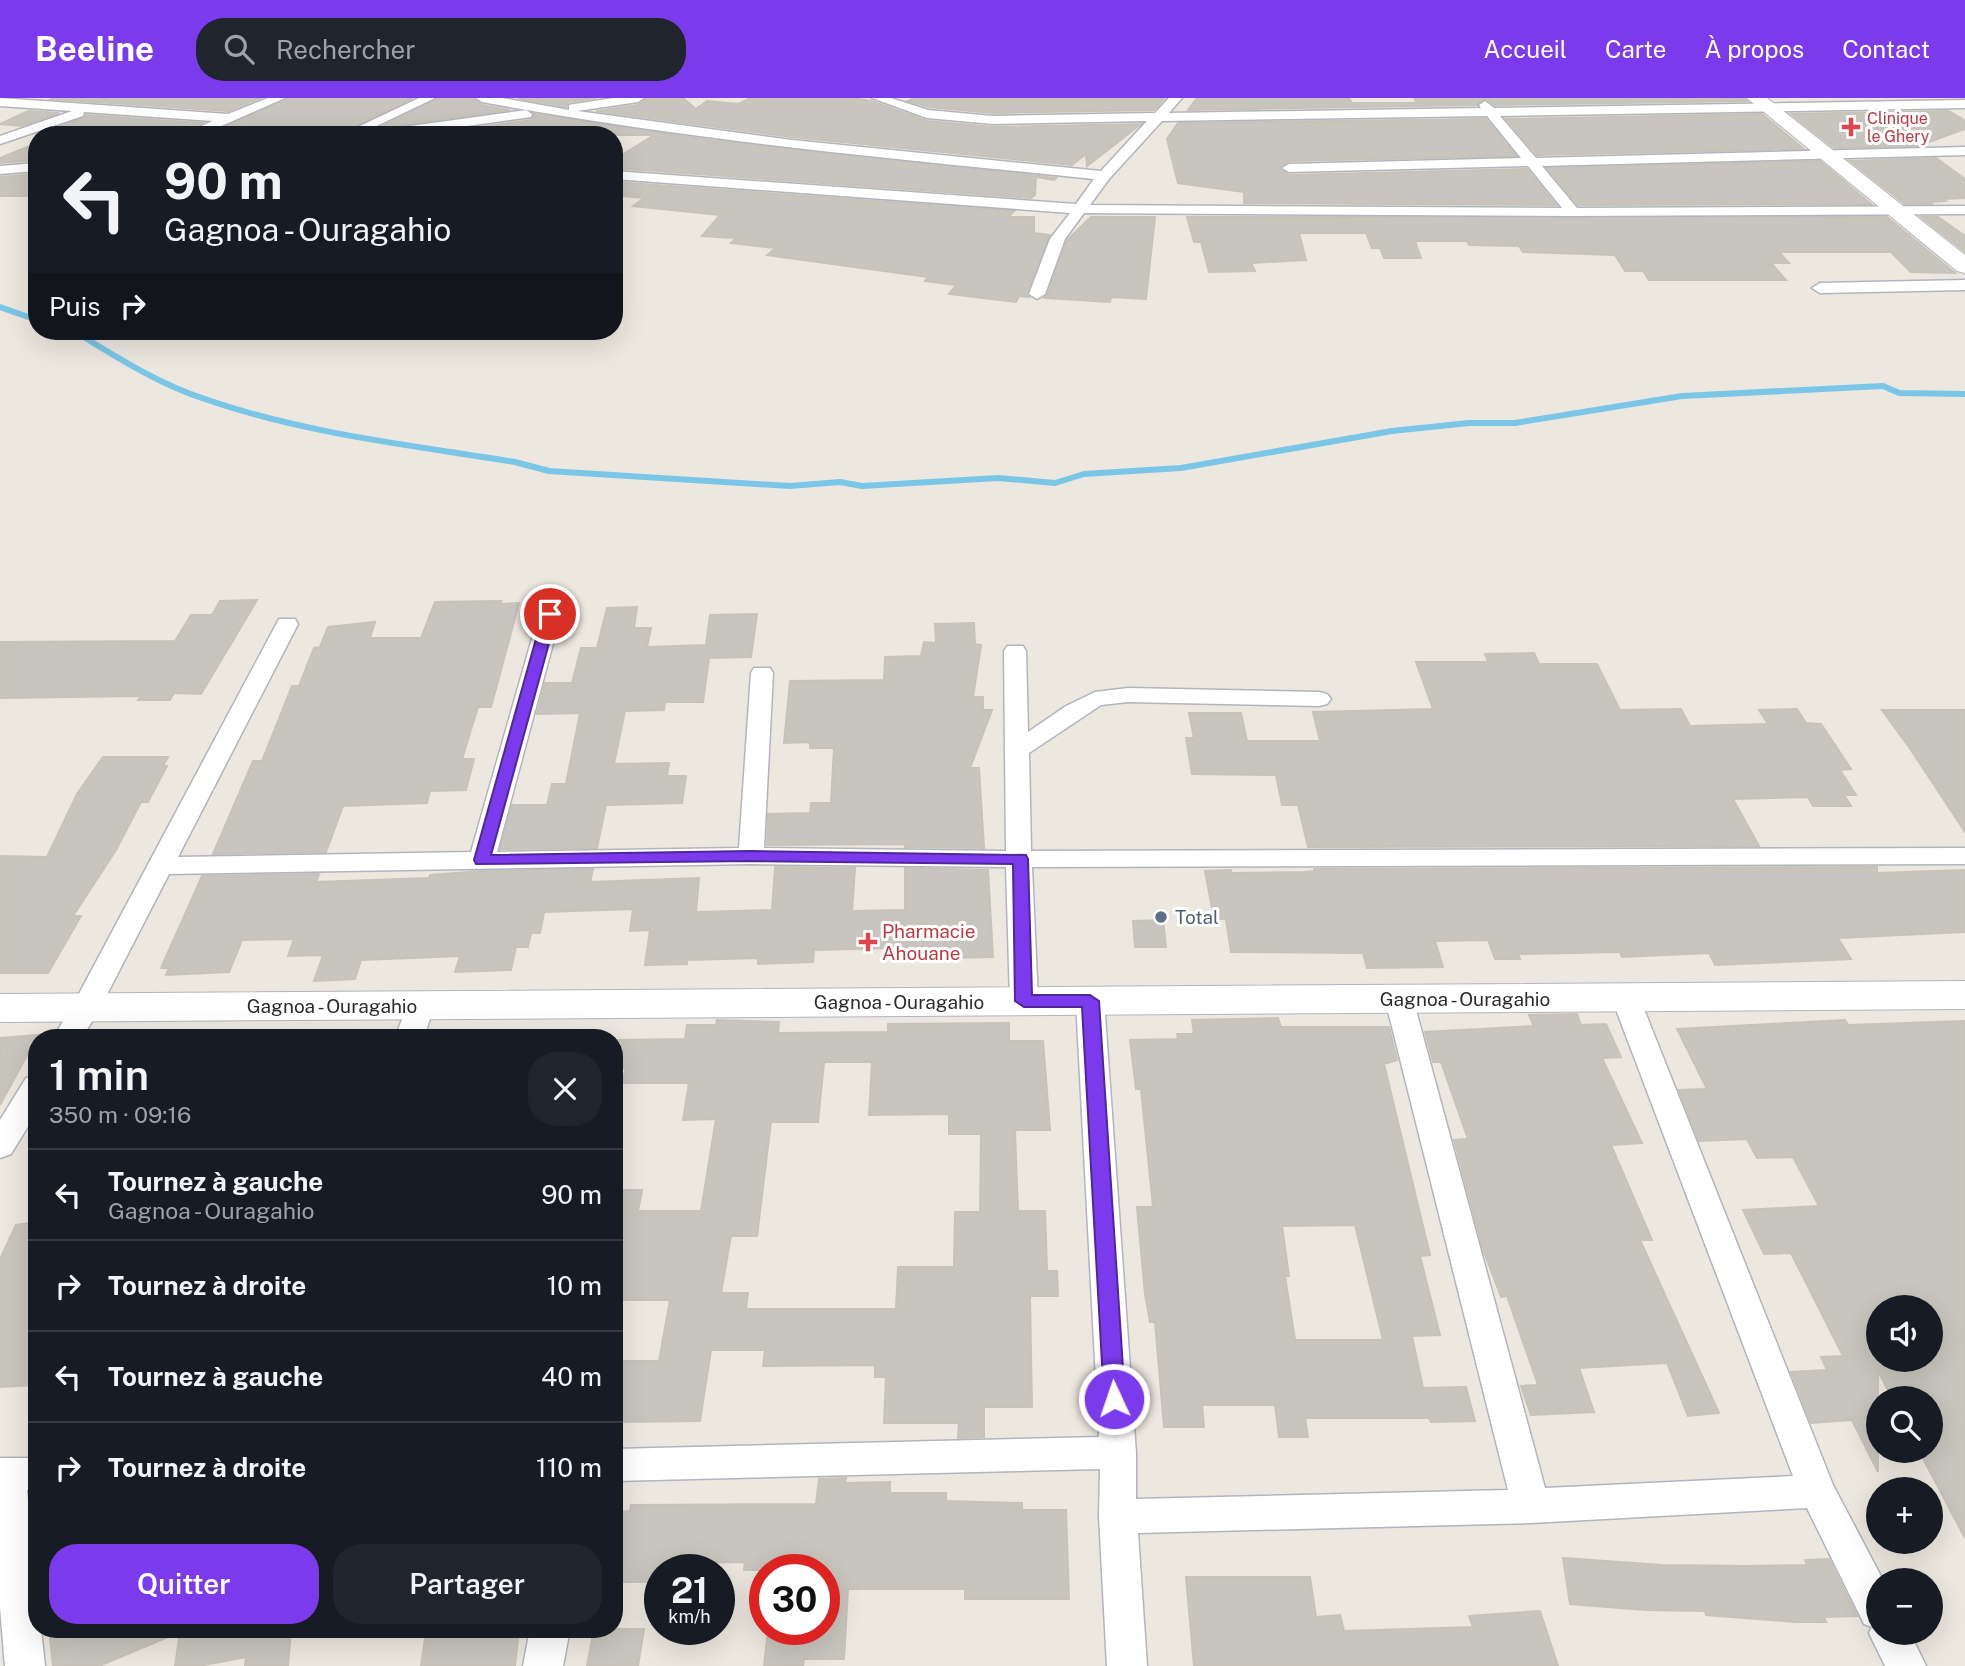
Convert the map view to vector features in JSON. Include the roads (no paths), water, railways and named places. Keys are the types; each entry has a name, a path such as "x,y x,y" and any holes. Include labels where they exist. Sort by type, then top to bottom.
{"main road":[{"path":"1763,104 1965,266"},
{"name":"Gagnoa - Ouragahio","path":"0,1008 76,1023 414,1021 1024,1001 1965,995"}],"street":[{"path":"40,126 120,98"},
{"path":"209,126 279,98"},
{"path":"367,126 429,98"},
{"path":"482,98 656,128 1104,176"},
{"path":"548,111 576,98"},
{"path":"439,126 638,98"},
{"path":"878,98 927,114 965,118 1493,114 1763,104 1965,104"},
{"path":"1037,294 1058,239 1104,176 1176,98"},
{"path":"1480,98 1573,212"},
{"path":"0,102 227,118"},
{"path":"0,140 28,130"},
{"path":"1289,168 1965,151"},
{"path":"0,170 28,168"},
{"path":"623,176 1080,209 1573,212 1965,209"},
{"path":"1820,288 1965,285"},
{"path":"482,860 550,614"},
{"path":"76,1023 287,624"},
{"path":"1015,651 1020,936 1024,1001"},
{"path":"751,856 762,673"},
{"path":"1017,750 1074,710 1095,699 1128,695 1319,699"},
{"path":"160,866 751,856 1020,859 1965,856"},
{"path":"1399,999 1531,1506"},
{"path":"1626,999 1816,1491 1866,1588"},
{"path":"1090,1001 1118,1453 1118,1516 1127,1666"},
{"path":"0,1146 28,1101"},
{"path":"623,1465 1118,1453"},
{"path":"15,1474 25,1666"},
{"path":"1118,1516 1531,1506 1816,1491"},
{"path":"542,1666 548,1638"},
{"path":"1895,1645 1906,1666"}],"waterway":[{"path":"0,307 28,317"},
{"path":"89,340 139,370 188,393 243,411 320,430 515,462 549,471 790,486 840,482 862,486 998,478 1055,483 1084,474 1181,468 1392,431 1469,423 1515,423 1682,396 1883,386 1899,393 1965,394"}],"place":[{"name":"Clinique le Ghery","path":"1851,127"},
{"name":"Total","path":"1161,917"},
{"name":"Pharmacie Ahouane","path":"868,942"}]}
